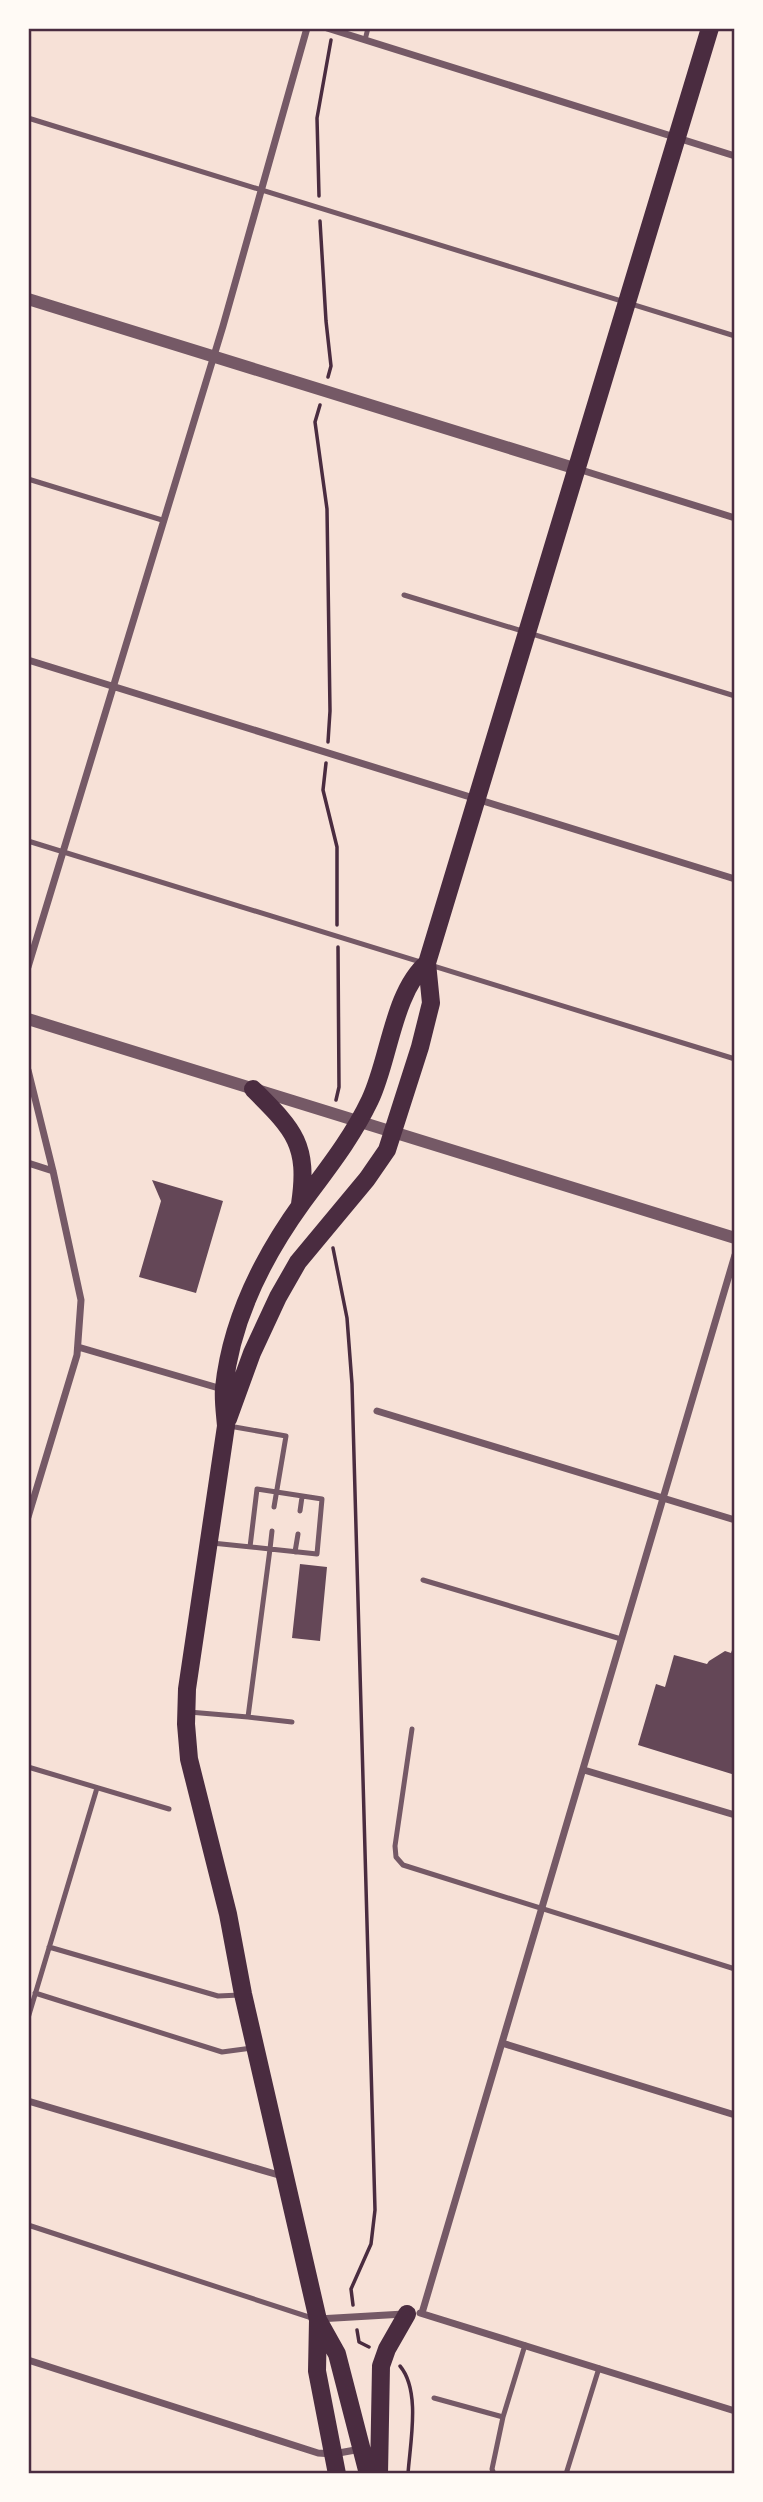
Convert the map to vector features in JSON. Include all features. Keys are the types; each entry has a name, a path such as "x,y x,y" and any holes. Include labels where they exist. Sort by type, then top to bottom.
{"main road":[{"path":"337,2474 317,2371 318,2320 243,1994 228,1914 189,1759 187,1689 208,1543 226,1426 253,1353 278,1297 298,1262 367,1179 387,1150 394,1132 431,1003 427,963 710,28"},
{"path":"226,1426 224,1390 239,1318 253,1287 300,1206 359,1122 380,1076 400,1008 419,970 427,963"},
{"path":"253,1089 296,1137 303,1167 300,1206"},
{"path":"379,2474 382,2366 387,2349 415,2313"},
{"path":"318,2320 337,2354 368,2474"}],"street":[{"path":"28,967 214,356 307,28"},
{"path":"327,28 735,156"},
{"path":"28,299 735,518"},
{"path":"28,660 735,879"},
{"path":"28,1018 735,1238"},
{"path":"28,1070 53,1171 80,1300 78,1347 28,1517"},
{"path":"28,1163 53,1171"},
{"path":"415,2313 543,1909 735,1255"},
{"path":"78,1347 224,1390"},
{"path":"377,1411 735,1520"},
{"path":"583,1770 735,1815"},
{"path":"502,2043 735,2115"},
{"path":"28,2101 284,2177"},
{"path":"318,2320 415,2313 735,2411"},
{"path":"28,2360 314,2452 333,2454 362,2449"}],"lane":[{"path":"365,40 368,28"},
{"path":"28,118 735,336"},
{"path":"28,479 162,520"},
{"path":"404,595 735,696"},
{"path":"28,841 735,1059"},
{"path":"226,1426 286,1436 274,1507"},
{"path":"208,1543 317,1554 321,1499 257,1489 250,1547"},
{"path":"300,1511 302,1497"},
{"path":"248,1717 272,1531"},
{"path":"295,1552 298,1534"},
{"path":"423,1580 621,1639"},
{"path":"186,1711 292,1722"},
{"path":"411,1729 395,1850 398,1860 408,1868 735,1969"},
{"path":"28,1767 169,1809"},
{"path":"28,2018 97,1788"},
{"path":"49,1947 218,1996 243,1994"},
{"path":"35,1993 222,2052 255,2048"},
{"path":"28,2225 318,2320"},
{"path":"494,2474 492,2469 503,2417 525,2345"},
{"path":"566,2474 599,2368"},
{"path":"434,2398 503,2417"}],"path":[{"path":"329,49 317,118 319,207 331,366 315,422 327,509 330,711 323,790 337,847 340,1087 332,1114"},
{"path":"333,1245 347,1318 352,1384 375,2210 371,2244 351,2289 359,2342 372,2349"},
{"path":"396,2362 404,2371 413,2393 408,2474"}],"building":[{"path":"152,1180 223,1201 196,1293 139,1277 161,1201"},
{"path":"300,1564 327,1567 320,1641 292,1638"},
{"path":"735,1642 735,1775 638,1745 656,1684 665,1687 674,1655 707,1664 725,1651 731,1653"}]}
